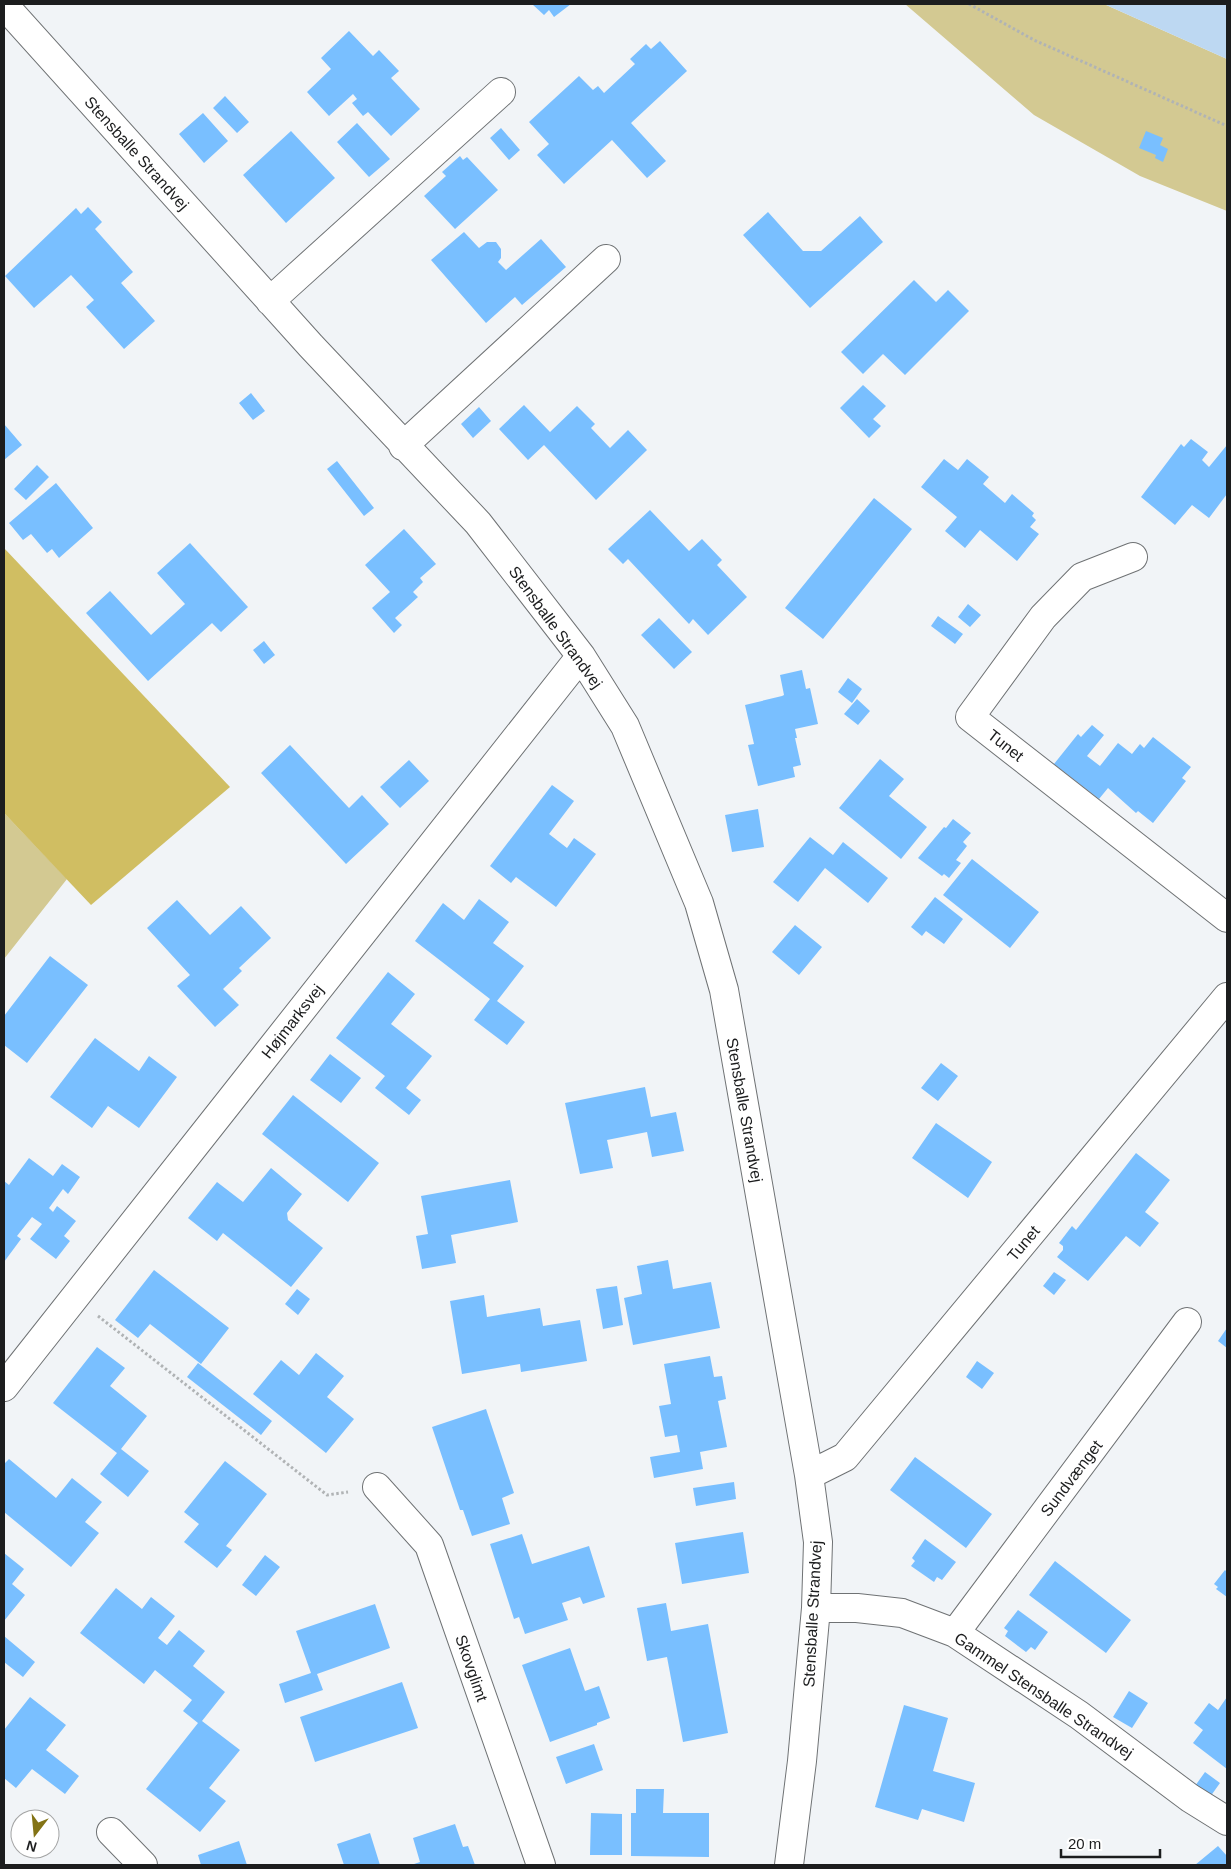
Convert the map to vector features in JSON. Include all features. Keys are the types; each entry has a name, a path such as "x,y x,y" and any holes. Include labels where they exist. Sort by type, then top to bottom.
{"street":[{"name":"Stensballe Strandvej","path":"4,5 270,301 403,446 478,523 581,656 625,726 699,903 724,990 809,1475 818,1542 816,1608 802,1761 789,1865"},
{"path":"270,301 501,92"},
{"path":"403,446 606,259"},
{"name":"Tunet","path":"1133,557 1082,577 1043,617 970,717 1227,918"},
{"name":"Højmarksvej","path":"4,1387 581,656"},
{"name":"Tunet","path":"809,1475 845,1457 1227,996"},
{"name":"Sundvænget","path":"955,1633 1187,1322"},
{"name":"Skovglimt","path":"377,1487 430,1545 541,1865"},
{"name":"Gammel Stensballe Strandvej","path":"816,1608 857,1608 902,1612 955,1633 1079,1715 1190,1798 1227,1821"},
{"path":"111,1832 143,1865"}],"path":[{"path":"969,4 1034,40 1227,126"},
{"path":"74,1298 327,1495 377,1487"}],"shaded area":[{"path":"905,4 1104,4 1227,59 1227,211 1140,176 1034,115"},
{"path":"4,548 230,787 91,905 4,813"},
{"path":"4,813 67,879 4,959"}],"water":[{"path":"1104,4 1227,4 1227,59"}],"building":[{"path":"532,4 571,4 554,17 549,10 544,15"},
{"path":"349,31 373,56 379,50 399,71 391,78 420,109 391,136 368,112 363,116 352,103 357,99 353,94 329,116 307,92 331,69 321,58"},
{"path":"660,41 687,71 631,123 666,161 647,178 612,140 564,184 537,155 549,144 529,122 579,76 593,90 598,86 604,93 635,64 630,59 646,44 651,49"},
{"path":"225,96 249,122 237,133 213,108"},
{"path":"203,113 228,141 204,163 179,134"},
{"path":"357,123 390,159 369,177 337,142"},
{"path":"501,128 520,150 509,160 490,138"},
{"path":"291,131 335,178 286,223 243,175"},
{"path":"1146,131 1163,138 1160,145 1168,149 1163,162 1155,158 1156,155 1139,148"},
{"path":"460,156 463,160 467,157 498,190 455,229 424,196 446,176 442,172"},
{"path":"88,207 102,222 95,229 133,272 121,283 155,321 124,349 86,307 94,300 71,275 34,308 5,276 76,208 81,214"},
{"path":"768,212 803,251 821,251 860,216 883,242 810,308 743,235"},
{"path":"464,232 479,248 487,242 496,242 501,249 501,258 498,262 506,270 541,239 566,267 522,305 515,297 486,323 431,260"},
{"path":"914,280 936,302 948,290 969,311 905,375 883,354 863,374 841,352"},
{"path":"863,385 886,406 873,419 881,426 869,438 840,408"},
{"path":"251,393 265,411 253,420 239,403"},
{"path":"524,405 550,432 577,406 595,424 591,428 610,448 628,430 647,450 596,500 544,445 528,460 499,429"},
{"path":"479,407 491,421 473,438 461,424"},
{"path":"4,424 22,445 4,460"},
{"path":"1191,439 1208,452 1202,460 1209,467 1227,445 1227,494 1209,518 1192,505 1175,525 1141,497 1181,444 1184,447"},
{"path":"944,459 958,470 967,459 989,477 983,484 1005,503 1012,494 1034,513 1032,516 1036,520 1030,527 1039,534 1017,561 980,530 965,548 945,531 957,517 921,487"},
{"path":"337,461 374,508 364,516 327,469"},
{"path":"37,465 49,477 26,500 14,489"},
{"path":"56,483 93,528 59,558 52,549 47,553 31,534 23,540 9,523"},
{"path":"874,498 912,529 823,639 785,608"},
{"path":"650,510 689,551 702,539 722,560 717,565 747,597 708,635 693,619 689,624 628,559 623,564 608,549"},
{"path":"404,529 436,564 420,578 423,582 413,592 418,597 395,618 402,625 394,633 372,608 390,592 365,565"},
{"path":"190,543 248,607 221,632 212,623 148,681 86,613 110,591 151,635 185,604 157,573"},
{"path":"968,604 981,615 970,627 958,617"},
{"path":"938,616 963,634 955,644 931,626"},
{"path":"659,618 692,652 674,669 641,635"},
{"path":"264,641 275,655 264,664 253,650"},
{"path":"802,670 806,689 810,688 818,724 795,729 801,765 793,767 795,777 758,786 748,745 754,744 745,705 784,695 780,675"},
{"path":"848,678 862,689 852,703 838,692"},
{"path":"857,699 870,711 858,725 844,714"},
{"path":"1092,725 1104,735 1087,756 1100,766 1118,743 1132,754 1140,744 1144,748 1153,737 1191,767 1182,778 1186,781 1153,823 1138,811 1136,813 1108,788 1099,799 1054,764 1078,734 1081,737"},
{"path":"290,745 349,808 362,795 389,824 346,864 261,773"},
{"path":"880,759 904,779 889,796 927,827 901,859 839,808"},
{"path":"409,760 429,781 400,808 380,787"},
{"path":"552,785 574,801 549,834 567,848 574,838 596,854 556,907 516,877 511,883 490,866"},
{"path":"758,809 764,847 732,852 725,815"},
{"path":"953,819 971,833 963,842 967,846 956,860 961,863 949,878 944,874 942,876 918,858"},
{"path":"810,837 833,855 843,842 888,878 868,903 825,868 798,902 773,882"},
{"path":"972,859 1039,912 1010,948 943,895"},
{"path":"935,897 963,919 944,944 926,931 922,936 911,927"},
{"path":"479,899 509,922 493,943 524,966 497,1001 525,1022 507,1045 474,1020 490,999 415,941 443,903 464,920"},
{"path":"177,900 210,935 241,906 271,938 239,968 242,971 223,989 239,1005 215,1027 177,986 190,975 147,928"},
{"path":"795,925 822,947 799,975 772,952"},
{"path":"50,956 88,985 27,1063 4,1045 4,1016"},
{"path":"388,972 415,994 391,1024 432,1056 406,1088 421,1100 409,1115 375,1088 385,1076 336,1038"},
{"path":"95,1038 139,1071 149,1056 177,1077 139,1128 108,1106 92,1128 50,1097"},
{"path":"330,1054 361,1078 341,1103 310,1080"},
{"path":"941,1063 958,1076 938,1101 921,1088"},
{"path":"645,1087 651,1117 676,1112 684,1151 652,1157 647,1132 607,1140 613,1168 580,1174 565,1103"},
{"path":"293,1095 379,1163 348,1202 262,1134"},
{"path":"936,1123 992,1162 968,1198 912,1158"},
{"path":"1136,1153 1170,1180 1145,1212 1159,1223 1140,1247 1126,1236 1088,1281 1057,1257 1063,1250 1063,1246 1059,1243 1072,1226 1076,1230"},
{"path":"29,1158 53,1176 62,1164 80,1177 68,1194 63,1189 49,1208 53,1212 57,1206 76,1221 64,1236 70,1241 56,1259 30,1239 42,1224 32,1217 17,1236 21,1239 4,1262 4,1181 9,1185"},
{"path":"271,1168 302,1194 287,1213 288,1220 323,1248 291,1287 223,1233 217,1241 188,1218 217,1182 243,1202"},
{"path":"510,1180 518,1222 451,1235 456,1263 422,1269 416,1236 428,1234 421,1196"},
{"path":"668,1260 673,1289 711,1282 720,1328 633,1345 624,1298 642,1294 637,1266"},
{"path":"154,1270 229,1328 201,1364 150,1324 138,1338 115,1320"},
{"path":"1054,1272 1066,1280 1054,1295 1043,1286"},
{"path":"617,1286 623,1325 603,1329 596,1289"},
{"path":"297,1289 310,1299 298,1315 285,1304"},
{"path":"484,1295 487,1317 540,1308 543,1326 580,1320 587,1361 521,1372 520,1364 462,1374 450,1301"},
{"path":"1227,1328 1227,1348 1218,1341"},
{"path":"97,1347 125,1368 110,1386 147,1416 121,1449 149,1471 128,1497 100,1474 117,1453 53,1403"},
{"path":"316,1353 344,1376 327,1397 354,1419 326,1453 253,1394 281,1360 299,1375"},
{"path":"710,1356 714,1377 722,1376 726,1399 718,1401 727,1447 700,1452 703,1469 654,1478 650,1457 680,1452 677,1435 665,1437 659,1406 671,1404 664,1364"},
{"path":"977,1361 994,1373 982,1389 966,1377"},
{"path":"198,1363 272,1421 261,1435 187,1377"},
{"path":"486,1409 514,1493 502,1498 510,1524 472,1536 463,1510 460,1510 432,1427"},
{"path":"915,1457 992,1514 966,1548 890,1490"},
{"path":"9,1459 56,1498 72,1478 102,1502 85,1522 99,1533 71,1567 4,1512 4,1464"},
{"path":"225,1461 267,1494 226,1546 232,1550 217,1568 184,1542 199,1524 184,1512"},
{"path":"734,1482 736,1499 696,1506 693,1488"},
{"path":"743,1532 749,1573 682,1584 675,1543"},
{"path":"522,1534 532,1564 589,1546 605,1597 583,1604 580,1597 562,1603 568,1620 525,1634 519,1617 514,1619 490,1544"},
{"path":"925,1539 956,1562 942,1580 937,1577 934,1582 911,1566 915,1561 912,1558"},
{"path":"4,1553 24,1569 12,1584 25,1595 4,1621"},
{"path":"265,1555 280,1567 256,1596 242,1585"},
{"path":"1055,1561 1131,1620 1106,1653 1029,1595"},
{"path":"1225,1570 1227,1572 1227,1597 1216,1589 1218,1587 1214,1584"},
{"path":"116,1588 142,1609 151,1597 175,1616 158,1638 167,1645 179,1630 205,1651 193,1666 225,1692 202,1721 240,1750 209,1788 226,1801 200,1832 146,1789 198,1723 183,1711 192,1700 155,1670 144,1684 80,1633"},
{"path":"666,1603 671,1631 708,1624 728,1733 683,1742 667,1657 647,1661 637,1608"},
{"path":"375,1604 390,1648 317,1674 323,1690 285,1703 279,1684 311,1673 296,1631"},
{"path":"1018,1610 1048,1632 1035,1650 1031,1647 1026,1652 1005,1636 1008,1631 1004,1628"},
{"path":"4,1636 35,1662 23,1677 4,1662"},
{"path":"570,1648 585,1691 599,1686 610,1718 597,1723 597,1725 550,1742 522,1665"},
{"path":"402,1682 418,1728 315,1762 300,1717"},
{"path":"1129,1691 1148,1703 1132,1728 1113,1717"},
{"path":"30,1697 66,1725 46,1750 79,1776 65,1794 32,1769 16,1788 4,1778 4,1730"},
{"path":"1227,1697 1227,1769 1193,1743 1203,1730 1194,1723 1209,1703 1218,1710"},
{"path":"904,1705 948,1718 933,1771 975,1783 964,1822 922,1809 918,1820 875,1807"},
{"path":"594,1744 603,1770 566,1784 556,1757"},
{"path":"1205,1772 1220,1783 1210,1797 1195,1786"},
{"path":"636,1789 664,1789 663,1813 709,1813 709,1857 631,1856 631,1813 636,1813"},
{"path":"591,1813 622,1814 622,1855 590,1855"},
{"path":"455,1824 463,1847 468,1846 475,1865 411,1865 420,1862 413,1838"},
{"path":"370,1833 380,1865 344,1865 337,1844"},
{"path":"239,1841 247,1865 201,1865 198,1855"},
{"path":"1218,1846 1227,1856 1227,1865 1195,1865"}]}
